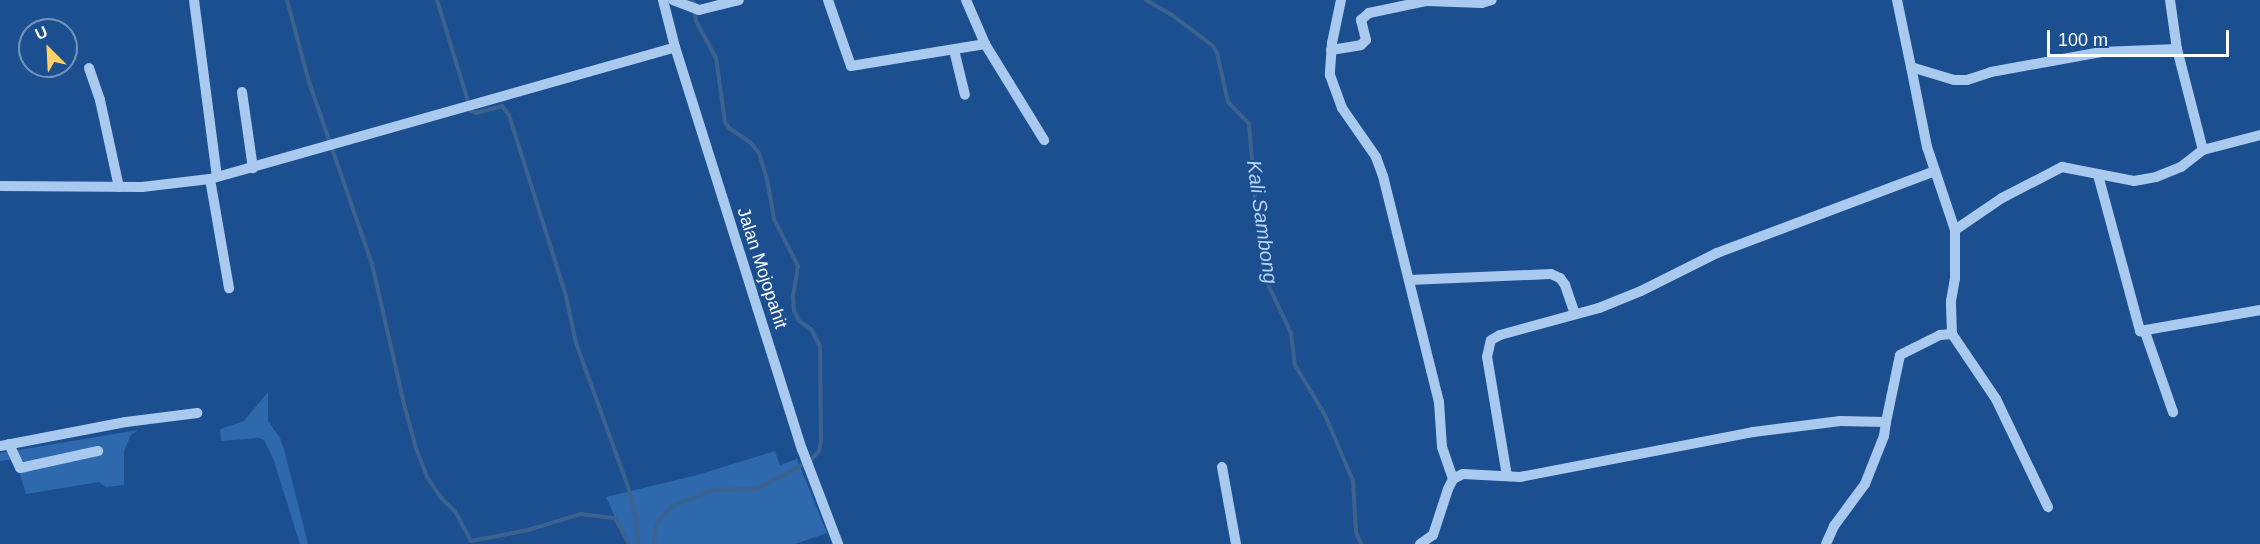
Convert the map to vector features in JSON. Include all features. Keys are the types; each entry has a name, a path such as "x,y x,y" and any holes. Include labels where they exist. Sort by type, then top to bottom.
{"street":[{"path":"194,0 229,288"},
{"name":"Jalan Mojopahit","path":"663,0 675,47 802,449 838,544"},
{"path":"673,0 699,10 739,0"},
{"path":"828,0 851,66 986,44"},
{"path":"966,0 986,44 1044,140"},
{"path":"1341,0 1331,50 1330,75 1342,108 1379,164 1439,402 1442,447 1453,479 1433,535 1420,544"},
{"path":"1331,50 1361,45 1366,40 1361,20 1369,13 1426,1 1482,3 1492,0"},
{"path":"1897,0 1927,147 1955,230 1955,278 1951,301 1952,334 1996,399 2048,507"},
{"path":"2170,0 2177,49 2203,150"},
{"path":"0,186 174,185 214,178 675,47"},
{"path":"1911,67 1954,80 1967,80 1991,72 2101,52 2177,49"},
{"path":"954,50 966,94"},
{"path":"89,68 100,100 119,187"},
{"path":"242,92 253,168"},
{"path":"1955,230 2002,198 2062,167 2133,181 2156,177 2181,167 2203,150 2260,135"},
{"path":"1507,476 1487,357 1491,340 1500,335 1599,308 1641,291 1716,253 1935,171"},
{"path":"2098,175 2137,327 2145,332 2174,412"},
{"path":"1409,280 1551,274 1560,278 1565,285 1575,314"},
{"path":"2145,332 2260,310"},
{"path":"1826,544 1839,518 1865,484 1884,436 1900,355 1940,335 1952,334"},
{"path":"98,451 21,468 5,445 135,421 197,413"},
{"path":"1453,479 1462,474 1475,473 1507,476 1550,472 1753,432 1833,421 1886,422"},
{"path":"1222,467 1236,544"}],"shaded area":[{"path":"268,392 268,421 280,438 285,453 308,544 300,544 273,458 264,440 258,438 221,441 220,429 244,421"},
{"path":"138,430 131,435 124,451 124,485 106,487 99,482 26,494 15,459 0,461 0,453"},
{"path":"775,451 780,465 797,459 827,533 795,544 627,544 606,497 697,475"}],"waterway":[{"path":"287,0 309,82 372,264 405,408 427,477 441,498 455,511 471,541 528,530 581,514 615,518 629,544"},
{"path":"437,0 471,111 476,113 502,106 509,115 566,296 576,343 628,487 636,520 638,544"},
{"path":"654,544 656,524 672,506 714,490 756,489 810,461 819,451 821,441 820,346 811,329 799,321 794,311 793,297 798,266 774,219 767,179 759,153 751,143 730,129 725,122 716,58 696,21 693,0"},
{"name":"Kali Sambong","path":"1146,0 1172,15 1213,46 1217,53 1228,102 1249,124 1256,207 1266,280 1291,333 1295,365 1325,415 1353,481 1356,532 1361,544"}]}
